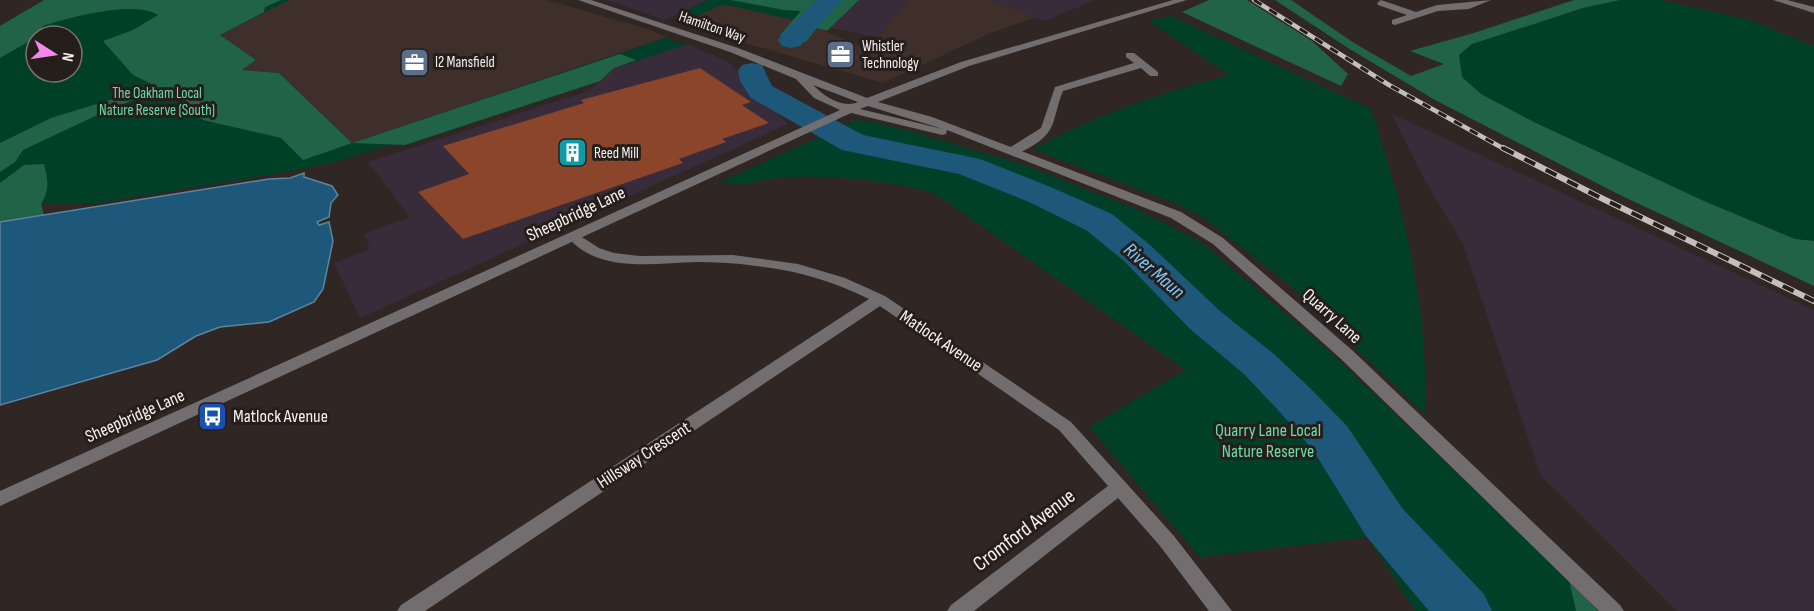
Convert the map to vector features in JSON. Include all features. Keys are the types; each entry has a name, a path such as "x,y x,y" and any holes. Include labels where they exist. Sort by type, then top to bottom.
{"street":[{"name":"Hamilton Way","path":"582,0 734,50 867,102"},
{"name":"Sheepbridge Lane","path":"0,499 867,102 965,64 1183,0"},
{"path":"1395,22 1437,8 1466,7 1487,0"},
{"path":"1778,0 1814,10"},
{"path":"1381,3 1416,15"},
{"path":"1130,55 1154,74"},
{"path":"1013,151 1043,133 1048,126 1055,96 1059,89 1143,65"},
{"name":"Hamilton Way","path":"796,76 819,96 851,109"},
{"name":"Quarry Lane","path":"867,102 928,119 1176,215 1218,241 1389,394 1613,611"},
{"name":"Quarry Lane","path":"851,109 910,126 969,136"},
{"name":"Matlock Avenue","path":"574,236 599,254 623,259 710,258 757,261 799,268 852,283 1065,426 1167,541 1221,611"},
{"name":"Hillsway Crescent","path":"408,611 879,299"},
{"name":"Cromford Avenue","path":"958,611 1120,487"}],"shaded area":[{"path":"289,0 547,0 668,37 352,143 279,73 241,70 256,60 219,35"},
{"path":"606,0 708,0 665,20"},
{"path":"859,0 908,0 877,37 830,28"},
{"path":"908,0 990,0 1029,14 1033,18 988,34 883,83 680,24 723,4 795,20 781,35 791,40 817,28 865,48 876,48 877,37"},
{"path":"990,0 1095,0 1048,21 1033,18 1029,14"},
{"path":"688,44 730,63 788,124 360,318 334,263 370,249 364,234 410,217 368,162 589,91 614,68"},
{"path":"1392,114 1814,310 1814,611 1677,611 1541,476 1463,244 1428,186"}],"green space":[{"name":"The Oakham Local Nature Reserve (South)","path":"44,0 289,0 220,35 256,60 242,70 279,73 352,143 668,37 673,42 688,44 614,68 600,81 406,145 392,144 331,163 293,171 98,203 41,204 0,212 0,26"},
{"path":"44,0 281,0 265,7 264,12 220,35 256,60 242,70 279,73 352,143 303,160 281,138 203,120 168,92 133,75 103,41 133,30 158,15 148,11 119,10 69,18 50,24 24,24 24,44 0,58 0,26"},
{"path":"708,0 859,0 827,31 817,28 806,42 780,35 794,20 723,4 691,19 675,15"},
{"path":"731,0 859,0 827,31 817,28 806,42 780,35 801,11"},
{"path":"1209,0 1247,0 1312,41 1348,74 1341,86 1182,12"},
{"path":"1275,0 1291,0 1354,43 1411,76 1444,64 1410,51 1474,33 1574,0 1620,0 1583,8 1472,44 1459,55 1462,77 1481,94 1536,123 1704,201 1795,239 1814,241 1814,286 1620,195 1435,100 1348,48"},
{"path":"1620,0 1661,0 1750,20 1814,46 1814,241 1796,239 1704,201 1536,123 1481,94 1462,77 1459,55 1472,44 1583,8"},
{"path":"1171,16 1371,109 1394,184 1412,259 1423,336 1425,414 1285,281 1201,216 1174,203 1033,149 1129,106 1229,75 1149,21"},
{"path":"620,54 636,60 614,68 600,81 405,145 352,143"},
{"path":"116,98 133,100 23,150 15,162 0,172 0,143 51,118"},
{"name":"Quarry Lane Local Nature Reserve","path":"856,120 924,135 1027,166 1136,209 1201,242 1326,348 1569,580 1598,611 1415,611 1368,537 1200,557 1089,427 1186,370 966,215 931,193 877,181 835,178 780,178 742,184 721,182"},
{"path":"44,164 47,185 41,204 44,215 0,222 0,183 24,165"},
{"path":"1569,580 1598,611 1576,611"}],"water":[{"path":"304,173 304,177 332,186 338,195 331,203 329,217 317,222 319,225 329,222 333,241 323,289 314,302 269,322 220,327 196,336 157,360 0,405 0,222 269,179 290,178"}],"building":[{"name":"Reed Mill","path":"700,68 751,102 742,105 769,123 722,139 726,142 679,159 683,163 463,239 418,192 469,174 443,146 584,103 581,100"}],"waterway":[{"name":"River Maun","path":"791,40 830,0"},
{"name":"River Maun","path":"752,71 754,81 761,92 853,143 968,166 1041,195 1099,222 1137,253 1205,320 1259,364 1294,399 1330,438 1384,522 1464,611"}],"railway":[{"path":"1254,0 1389,85 1506,150"},
{"path":"1503,148 1814,301"}],"place":[{"name":"Whistler Technology","path":"841,55"},
{"name":"I2 Mansfield","path":"414,62"},
{"name":"Reed Mill","path":"573,153"},
{"name":"Matlock Avenue","path":"212,416"}]}
